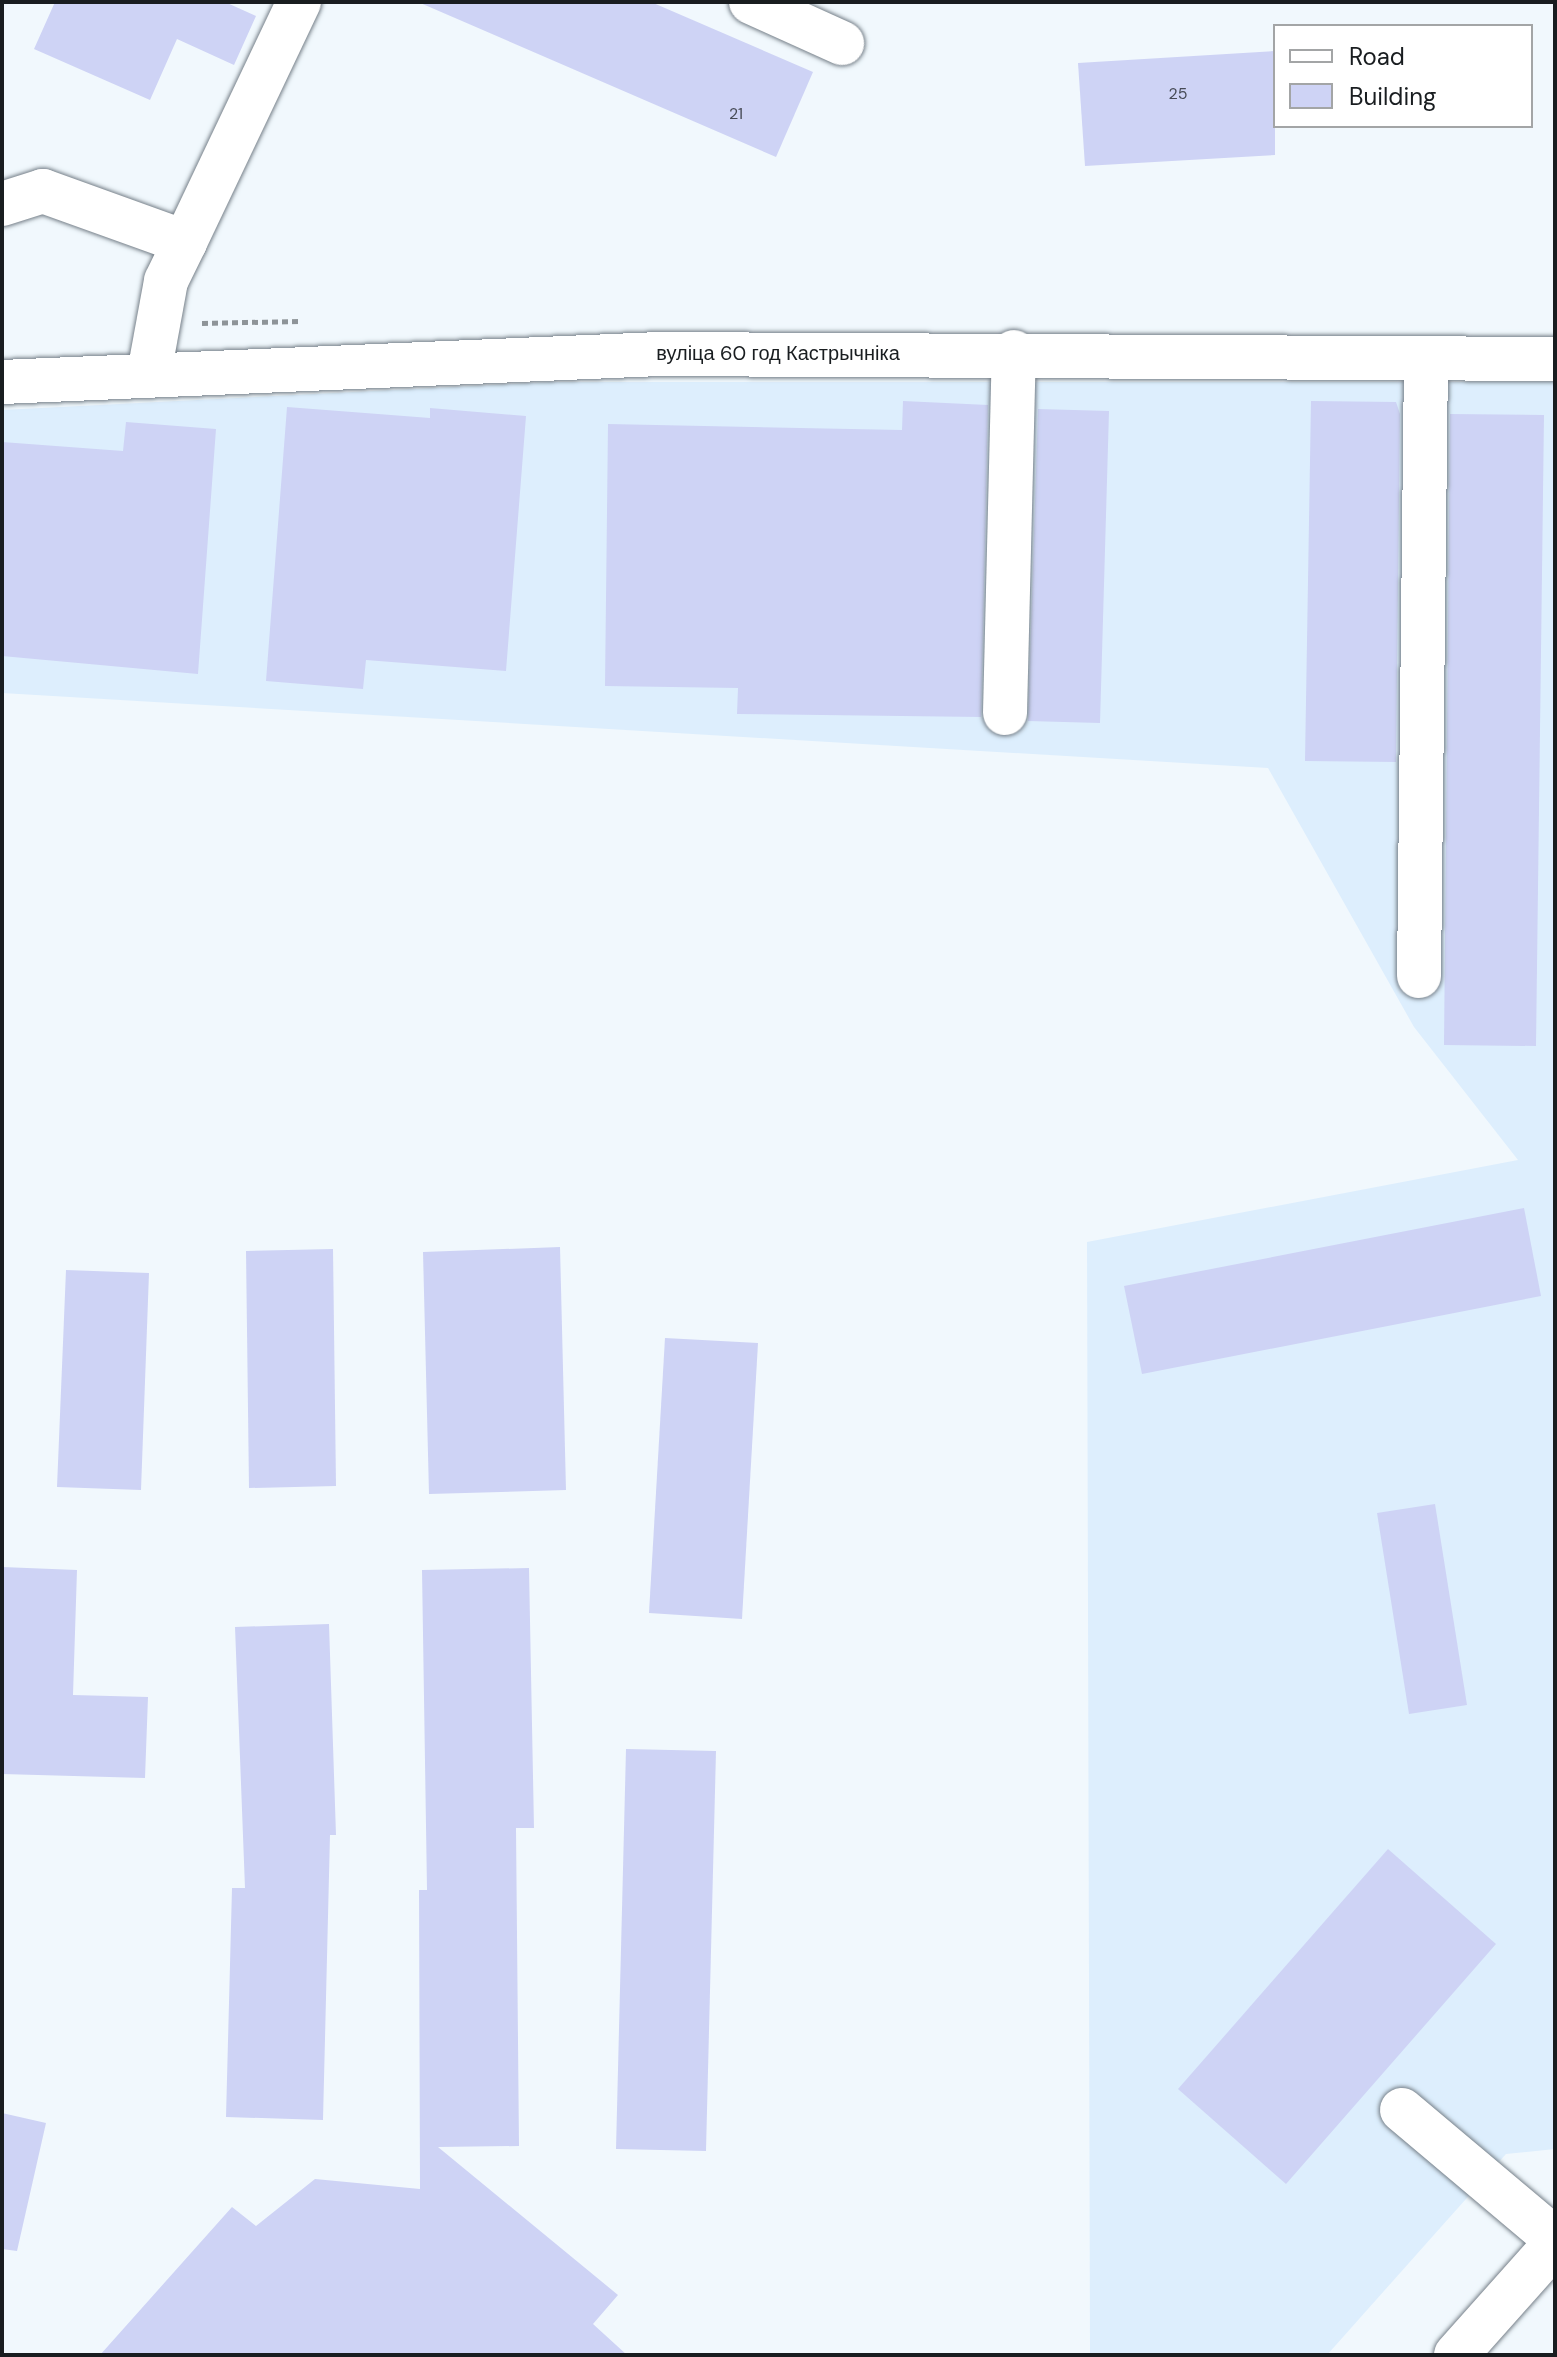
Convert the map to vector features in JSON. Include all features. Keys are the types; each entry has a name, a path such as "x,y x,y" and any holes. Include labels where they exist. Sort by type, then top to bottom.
{"street":[{"path":"149,374 166,281 299,2"},
{"path":"751,2 842,43"},
{"path":"2,204 43,191 185,242"},
{"path":"1005,713 1014,352"},
{"name":"вуліца 60 год Кастрычніка","path":"2,382 659,354 1014,352 1555,359"},
{"path":"1419,976 1426,359"},
{"path":"1402,2110 1555,2241 1456,2355"}],"shaded area":[{"path":"549,382 1555,382 1555,2149 1506,2154 1327,2355 1090,2355 1087,1242 1518,1160 1414,1027 1268,768 2,693 2,410"}],"building":[{"path":"55,2 225,2 256,16 234,65 177,39 150,100 34,49"},
{"path":"418,2 651,2 813,72 776,157"},
{"path":"1273,51 1275,155 1085,166 1078,63"},
{"path":"903,401 988,405 981,717 737,714 738,688 605,686 608,424 902,430"},
{"path":"1311,401 1396,402 1400,414 1396,762 1305,761"},
{"path":"287,407 430,418 430,408 526,416 506,671 366,660 363,689 266,681"},
{"path":"1038,409 1109,411 1100,723 1028,721"},
{"path":"1450,414 1544,415 1536,1046 1444,1045"},
{"path":"126,422 216,429 198,674 2,656 2,442 123,451"},
{"path":"1524,1208 1541,1296 1142,1374 1124,1286"},
{"path":"560,1247 566,1490 429,1494 423,1252"},
{"path":"333,1249 336,1486 249,1488 246,1251"},
{"path":"66,1270 149,1273 141,1490 57,1487"},
{"path":"665,1338 758,1343 742,1619 649,1613"},
{"path":"1435,1504 1467,1705 1409,1714 1377,1513"},
{"path":"2,1567 77,1570 73,1695 148,1697 145,1778 2,1774"},
{"path":"529,1568 534,1828 516,1828 519,2146 438,2147 618,2295 593,2324 627,2355 100,2355 232,2207 256,2226 315,2179 420,2189 419,1890 427,1890 422,1570"},
{"path":"329,1624 336,1835 330,1835 323,2120 226,2117 232,1888 245,1888 235,1627"},
{"path":"626,1749 716,1751 706,2151 616,2149"},
{"path":"1388,1849 1496,1944 1286,2184 1178,2089"},
{"path":"2,2113 46,2123 17,2251 2,2249"}]}
